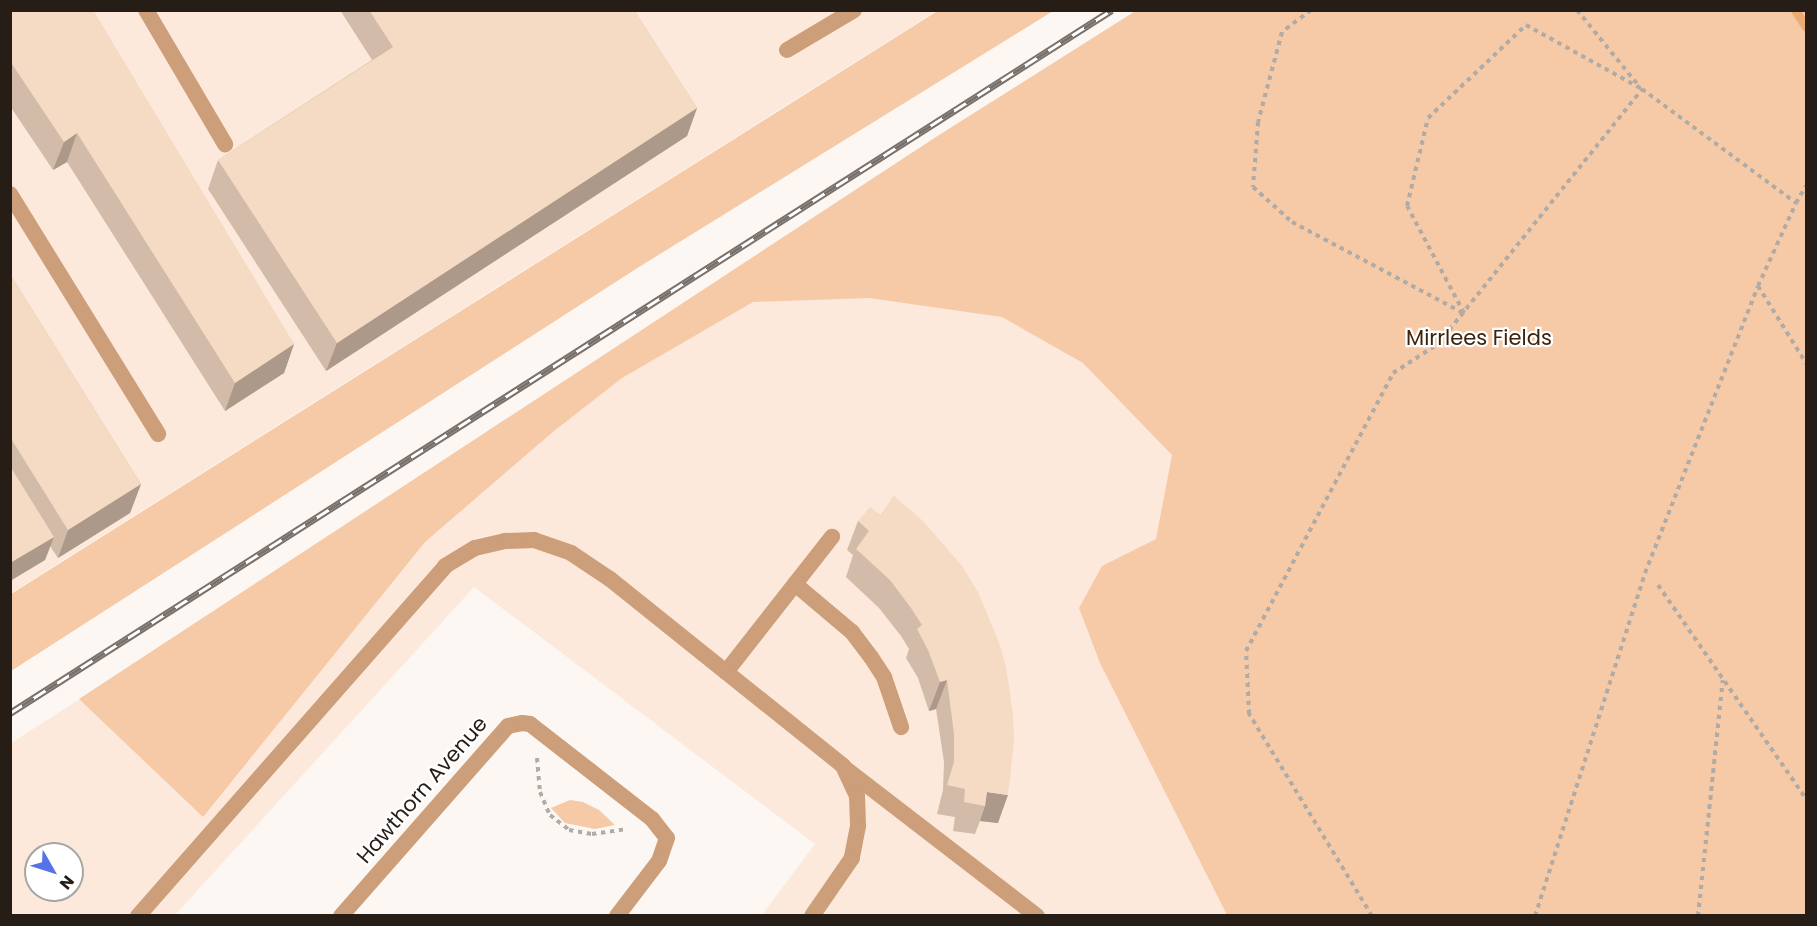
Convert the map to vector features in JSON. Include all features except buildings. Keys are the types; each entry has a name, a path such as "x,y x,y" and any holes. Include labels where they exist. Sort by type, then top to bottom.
{"street":[{"path":"146,10 225,144"},
{"path":"787,50 854,10"},
{"path":"10,194 158,434"},
{"path":"726,672 832,537"},
{"path":"138,915 445,566 475,548 505,541 534,540 570,553 610,579 843,766 1037,915"},
{"path":"795,585 852,632 871,657 885,677 901,727"},
{"name":"Hawthorn Avenue","path":"341,915 508,726 531,724 652,819 667,838 666,849 659,861 617,915"},
{"path":"812,915 852,858 858,826 857,796 843,766"}],"path":[{"path":"1311,10 1282,32 1258,122 1253,187 1292,222 1464,313"},
{"path":"1577,10 1642,89"},
{"path":"1464,313 1407,206 1428,118 1526,24 1642,89 1796,203"},
{"path":"1372,915 1249,714 1246,651 1393,373 1438,344 1642,89"},
{"path":"1535,915 1645,573 1758,286 1806,186"},
{"path":"1758,286 1806,363"},
{"path":"1658,585 1806,799"},
{"path":"1698,915 1723,679"},
{"path":"544,735 537,760 540,792 549,815 569,831 592,834 620,831 652,819"}],"shaded area":[{"path":"11,11 936,11 11,593"},
{"path":"955,141 1172,455 1126,706 1230,915 762,915 815,844 474,587 175,915 11,916 11,743"}],"green space":[{"path":"939,10 1053,11 639,267 11,671 11,594"},
{"name":"Mirrlees Fields","path":"1137,10 1806,11 1806,915 1227,915 1100,663 1079,608 1102,566 1156,539 1172,455 1083,363 1002,317 869,298 753,302 622,378 554,431 425,542 203,817 79,699 939,135"},
{"path":"570,800 583,802 599,810 615,825 595,829 565,823 551,808"}],"waterway":[{"path":"1795,10 1806,27"}],"railway":[{"path":"10,713 1112,10"}]}
